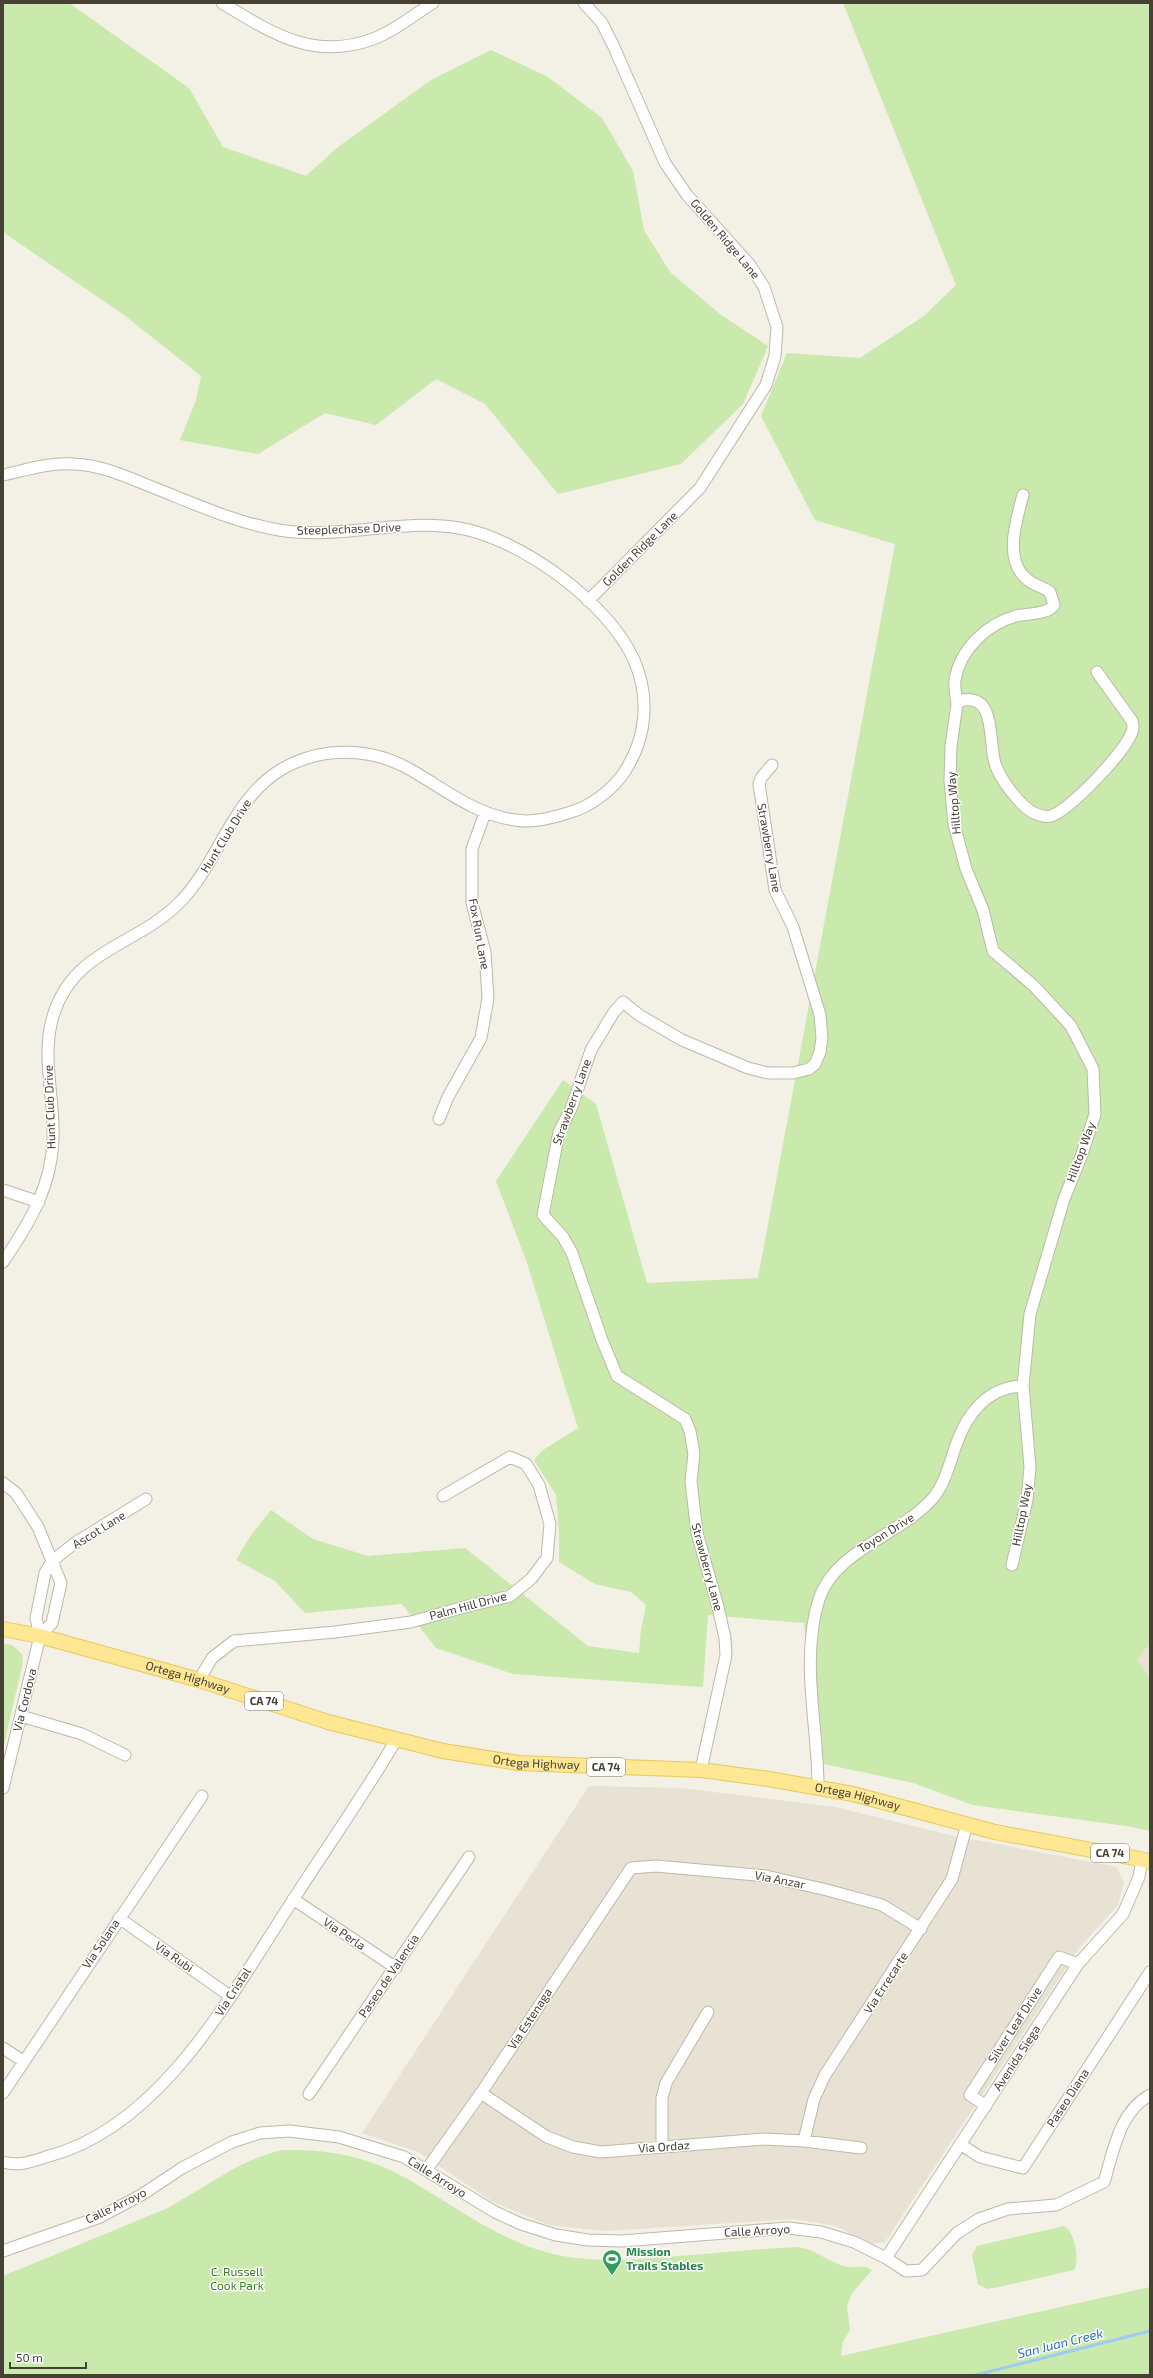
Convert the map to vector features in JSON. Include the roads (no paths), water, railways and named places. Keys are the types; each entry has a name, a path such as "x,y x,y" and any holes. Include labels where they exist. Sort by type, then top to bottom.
{"main road":[{"name":"Ortega Highway","path":"3,1629 40,1636 199,1680 328,1722 443,1751 518,1763 701,1770 818,1786 1027,1838 1146,1860"}],"street":[{"path":"222,3 284,38 316,47 344,46 373,39 402,24 433,3"},
{"name":"Golden Ridge Lane","path":"584,3 602,23 665,162 687,194 750,266 761,281 772,307 777,327 775,356 766,385 700,488 588,601"},
{"name":"Steeplechase Drive","path":"3,474 47,465 74,464 96,468 123,476 222,514 280,530 319,532 419,526 457,528 488,535 520,550 546,566 588,601"},
{"name":"Hilltop Way","path":"1012,1565 1027,1500 1030,1467 1023,1386 1030,1314 1064,1199 1081,1157 1095,1114 1093,1068 1071,1026 1034,986 994,951 983,910 966,869 954,824 950,781 951,746 957,704 955,680 964,652 984,632 1015,616 1049,611 1054,605 1050,592 1028,581 1021,572 1014,558 1013,542 1023,495"},
{"name":"Hunt Club Drive","path":"3,1262 39,1202 47,1179 54,1138 48,1069 48,1036 61,995 84,966 101,953 154,924 181,902 203,874 248,798 263,782 296,762 316,755 338,751 372,754 410,769 485,813 516,821 545,820 580,810 605,793 623,775 633,757 645,716 644,688 632,655 606,619 588,601"},
{"path":"957,704 963,700 970,699 983,706 989,719 995,765 1020,802 1032,812 1049,817 1061,812 1078,797 1124,746 1132,733 1132,721 1097,672"},
{"name":"Strawberry Lane","path":"701,1770 726,1655 725,1638 718,1607 697,1533 691,1481 694,1454 690,1430 685,1419 617,1376 602,1340 572,1253 563,1237 543,1215 559,1132 571,1109 591,1050 614,1012 623,1002 639,1015 682,1040 748,1068 776,1073 802,1072 809,1069 818,1058 822,1032 820,1016 793,927 778,898 773,881 759,784 761,778 772,765"},
{"name":"Fox Run Lane","path":"439,1119 448,1097 481,1038 488,998 485,952 472,903 472,849 485,813"},
{"path":"3,1190 39,1202"},
{"name":"Toyon Drive","path":"818,1786 811,1663 812,1632 820,1597 832,1578 856,1551 907,1522 934,1496 950,1463 964,1427 987,1398 1007,1386 1023,1386"},
{"name":"Palm Hill Drive","path":"199,1680 212,1658 234,1641 335,1632 411,1622 464,1606 510,1596 524,1586 547,1558 550,1524 539,1485 526,1464 510,1457 443,1496"},
{"path":"3,1483 16,1493 38,1527 52,1561 55,1573 61,1583 52,1622 40,1636"},
{"name":"Ascot Lane","path":"52,1561 75,1543 146,1499"},
{"path":"40,1636 36,1618 45,1573 52,1561"},
{"name":"Via Cordova","path":"3,1788 40,1636"},
{"path":"21,1716 82,1734 125,1755"},
{"name":"Via Cristal","path":"3,2162 15,2166 71,2150 114,2124 160,2086 202,2041 396,1740"},
{"name":"Via Solana","path":"3,2094 23,2061 202,1796"},
{"name":"Via Errecarte","path":"804,2141 814,2099 825,2075 952,1879 967,1824"},
{"name":"Paseo de Valencia","path":"309,2094 396,1968 469,1857"},
{"name":"Avenida Siega","path":"886,2258 1078,1964 1123,1914 1146,1860"},
{"name":"Via Anzar","path":"631,1868 656,1866 703,1870 781,1880 827,1890 882,1905 921,1929"},
{"name":"Via Estenaga","path":"427,2169 481,2093 631,1868"},
{"name":"Via Perla","path":"293,1899 396,1968"},
{"name":"Via Rubi","path":"119,1918 230,1996"},
{"name":"Silver Leaf Drive","path":"986,2106 970,2094 1060,1957 1078,1964"},
{"name":"Paseo Diana","path":"960,2144 980,2157 1023,2168 1150,1972"},
{"path":"662,2147 662,2098 666,2083 708,2012"},
{"path":"3,2048 23,2061"},
{"name":"Via Ordaz","path":"481,2093 547,2137 573,2147 601,2152 764,2139 804,2141 861,2148"},
{"name":"Calle Arroyo","path":"3,2251 100,2216 143,2194 182,2168 226,2145 260,2133 289,2131 339,2137 404,2156 494,2212 521,2224 556,2236 588,2240 622,2241 788,2228 821,2232 854,2242 886,2258 906,2271 922,2270 957,2233 979,2219 1008,2209 1056,2205 1104,2182 1119,2132 1127,2114 1140,2101 1150,2095"}],"waterway":[{"name":"San Juan Creek","path":"976,2375 1150,2331"}],"place":[{"name":"Mission Trails Stables","path":"612,2276"}],"park label":[{"name":"C. Russell Cook Park","path":"237,2279"}]}
